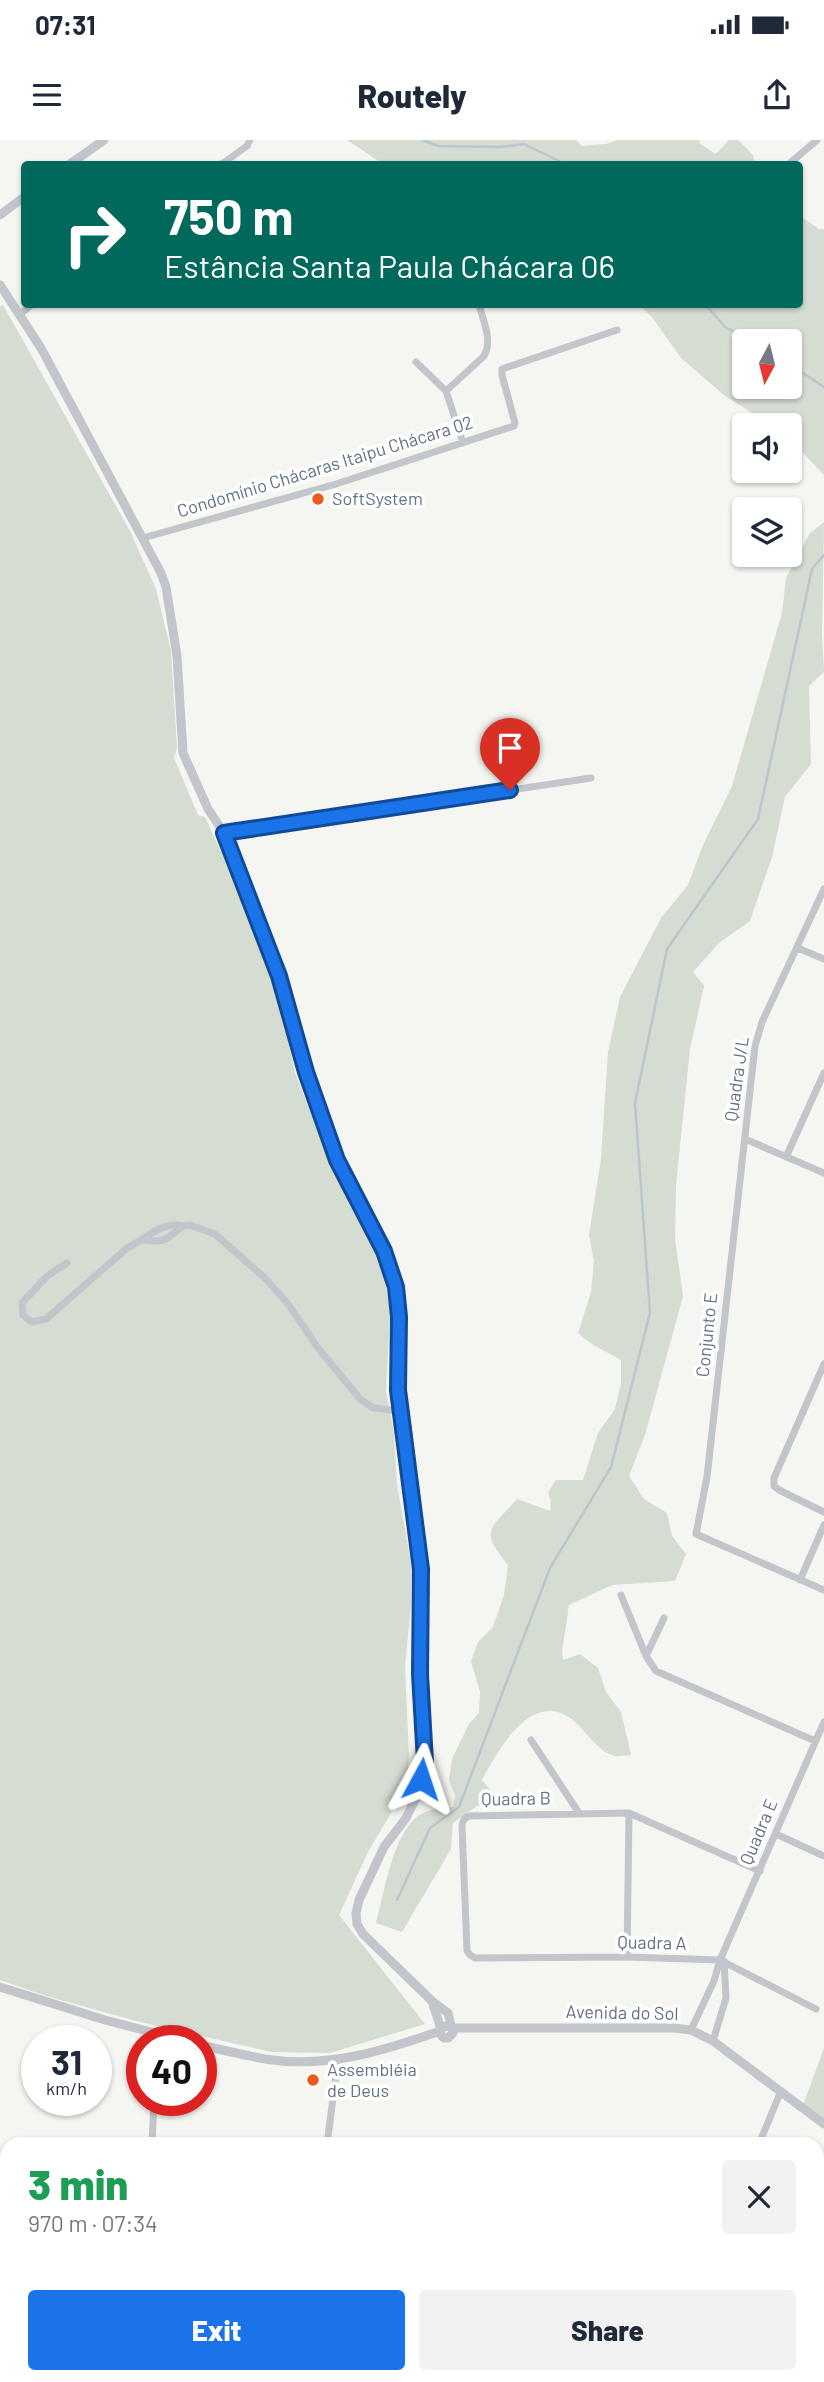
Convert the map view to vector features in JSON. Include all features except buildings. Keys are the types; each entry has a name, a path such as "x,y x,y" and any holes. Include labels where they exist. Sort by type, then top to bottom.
{"street":[{"path":"74,161 104,140"},
{"path":"226,161 247,146 250,140"},
{"path":"792,161 817,140"},
{"path":"0,215 21,199"},
{"path":"0,285 3,298 21,317 41,348 161,573 166,587 177,656 183,753 208,808 224,833 279,976 306,1072 337,1160 384,1251 396,1287 400,1411 421,1569 420,1674 425,1762 417,1796 406,1818 384,1847 359,1900 356,1913 357,1924 363,1934 432,2001 448,2013 447,2032"},
{"path":"21,317 29,308"},
{"path":"446,391 488,348 480,308"},
{"name":"Condomínio Chácaras Itaipu Chácara 02","path":"143,538 336,484 515,425 502,369 617,330"},
{"path":"416,362 446,391 463,443"},
{"path":"224,833 591,778"},
{"name":"Quadra J/L","path":"745,1139 758,1034 824,889"},
{"path":"798,948 824,959"},
{"path":"786,1157 824,1073"},
{"path":"745,1139 824,1173"},
{"name":"Conjunto E","path":"745,1139 707,1477 696,1534 800,1580"},
{"path":"66,1264 47,1276 22,1303 23,1315 32,1322 46,1319 126,1249 163,1226 190,1225 215,1234 265,1278 288,1304 318,1348 360,1399 373,1408 400,1411"},
{"path":"141,1240 166,1239 183,1226"},
{"path":"824,1364 774,1478 774,1486 779,1490 824,1513"},
{"path":"824,1525 800,1580 824,1590"},
{"path":"621,1595 646,1656 656,1671 815,1741"},
{"path":"646,1656 664,1618"},
{"name":"Quadra E","path":"691,2030 824,1722"},
{"path":"531,1740 579,1813"},
{"path":"627,1957 629,1813"},
{"name":"Quadra B","path":"475,1958 467,1951 462,1825 464,1819 469,1816 629,1813 760,1871"},
{"path":"776,1834 824,1856"},
{"name":"Quadra A","path":"475,1958 722,1959 816,2009"},
{"path":"713,2041 726,1998 722,1959"},
{"path":"0,1987 126,2027"},
{"name":"Avenida do Sol","path":"217,2048 266,2059 316,2062 338,2060 447,2032 474,2029 509,2027 691,2030 713,2041 824,2124"},
{"path":"328,2137 338,2060"},
{"path":"762,2137 780,2091"},
{"path":"152,2137 153,2116"}],"shaded area":[{"path":"347,140 576,140 582,146 618,140 700,140 699,143 716,154 729,140 738,140 753,155 754,161 378,161"},
{"path":"803,218 819,229 824,229 824,475 802,452 802,413 752,413 725,396 681,358 652,317 642,308 803,308"},
{"path":"3,305 130,531 156,589 171,651 177,748 174,758 198,815 205,817 259,935 273,971 295,1073 328,1157 375,1248 386,1284 390,1313 386,1391 394,1434 397,1485 412,1568 405,1668 409,1756 407,1786 368,1852 339,1915 425,2024 330,2053 271,2052 217,2040 217,2025 153,2025 46,1996 0,1980 0,306"},
{"path":"824,522 824,672 809,686 811,764 785,797 772,857 750,921 719,943 693,972 704,986 690,1049 676,1185 675,1239 683,1296 645,1435 629,1476 644,1499 667,1513 672,1536 686,1554 675,1581 612,1585 569,1605 562,1652 563,1660 580,1654 598,1668 606,1692 621,1712 631,1755 609,1754 573,1720 558,1712 544,1712 530,1717 507,1739 482,1780 498,1799 477,1806 453,1823 451,1849 402,1932 376,1923 391,1864 403,1834 421,1814 453,1807 455,1796 449,1780 452,1759 469,1724 479,1713 480,1692 471,1661 478,1642 493,1627 504,1595 508,1565 493,1544 492,1530 517,1499 550,1511 548,1492 556,1480 583,1480 598,1433 615,1409 621,1383 621,1360 578,1333 591,1292 594,1261 589,1235 601,1159 608,1052 620,997 661,918 688,885 703,845 732,786 782,613 786,578 792,567 802,567 802,548 810,533"},
{"path":"824,2048 824,2120 802,2108"}],"waterway":[{"path":"423,140 438,146 500,147 524,144 559,161"},
{"path":"708,308 725,327 732,331"},
{"path":"802,373 824,387"},
{"path":"397,1900 430,1828 459,1807 550,1568 611,1467 650,1313 635,1103 667,949 758,819 812,569 824,555"}],"place":[{"name":"SoftSystem","path":"318,499"},
{"name":"Assembléia de Deus","path":"313,2080"}],"route":[{"path":"421,1779 425,1762 420,1674 421,1569 398,1390 399,1317 396,1287 373,1227 337,1160 306,1072 279,976 224,833 510,790"}]}
